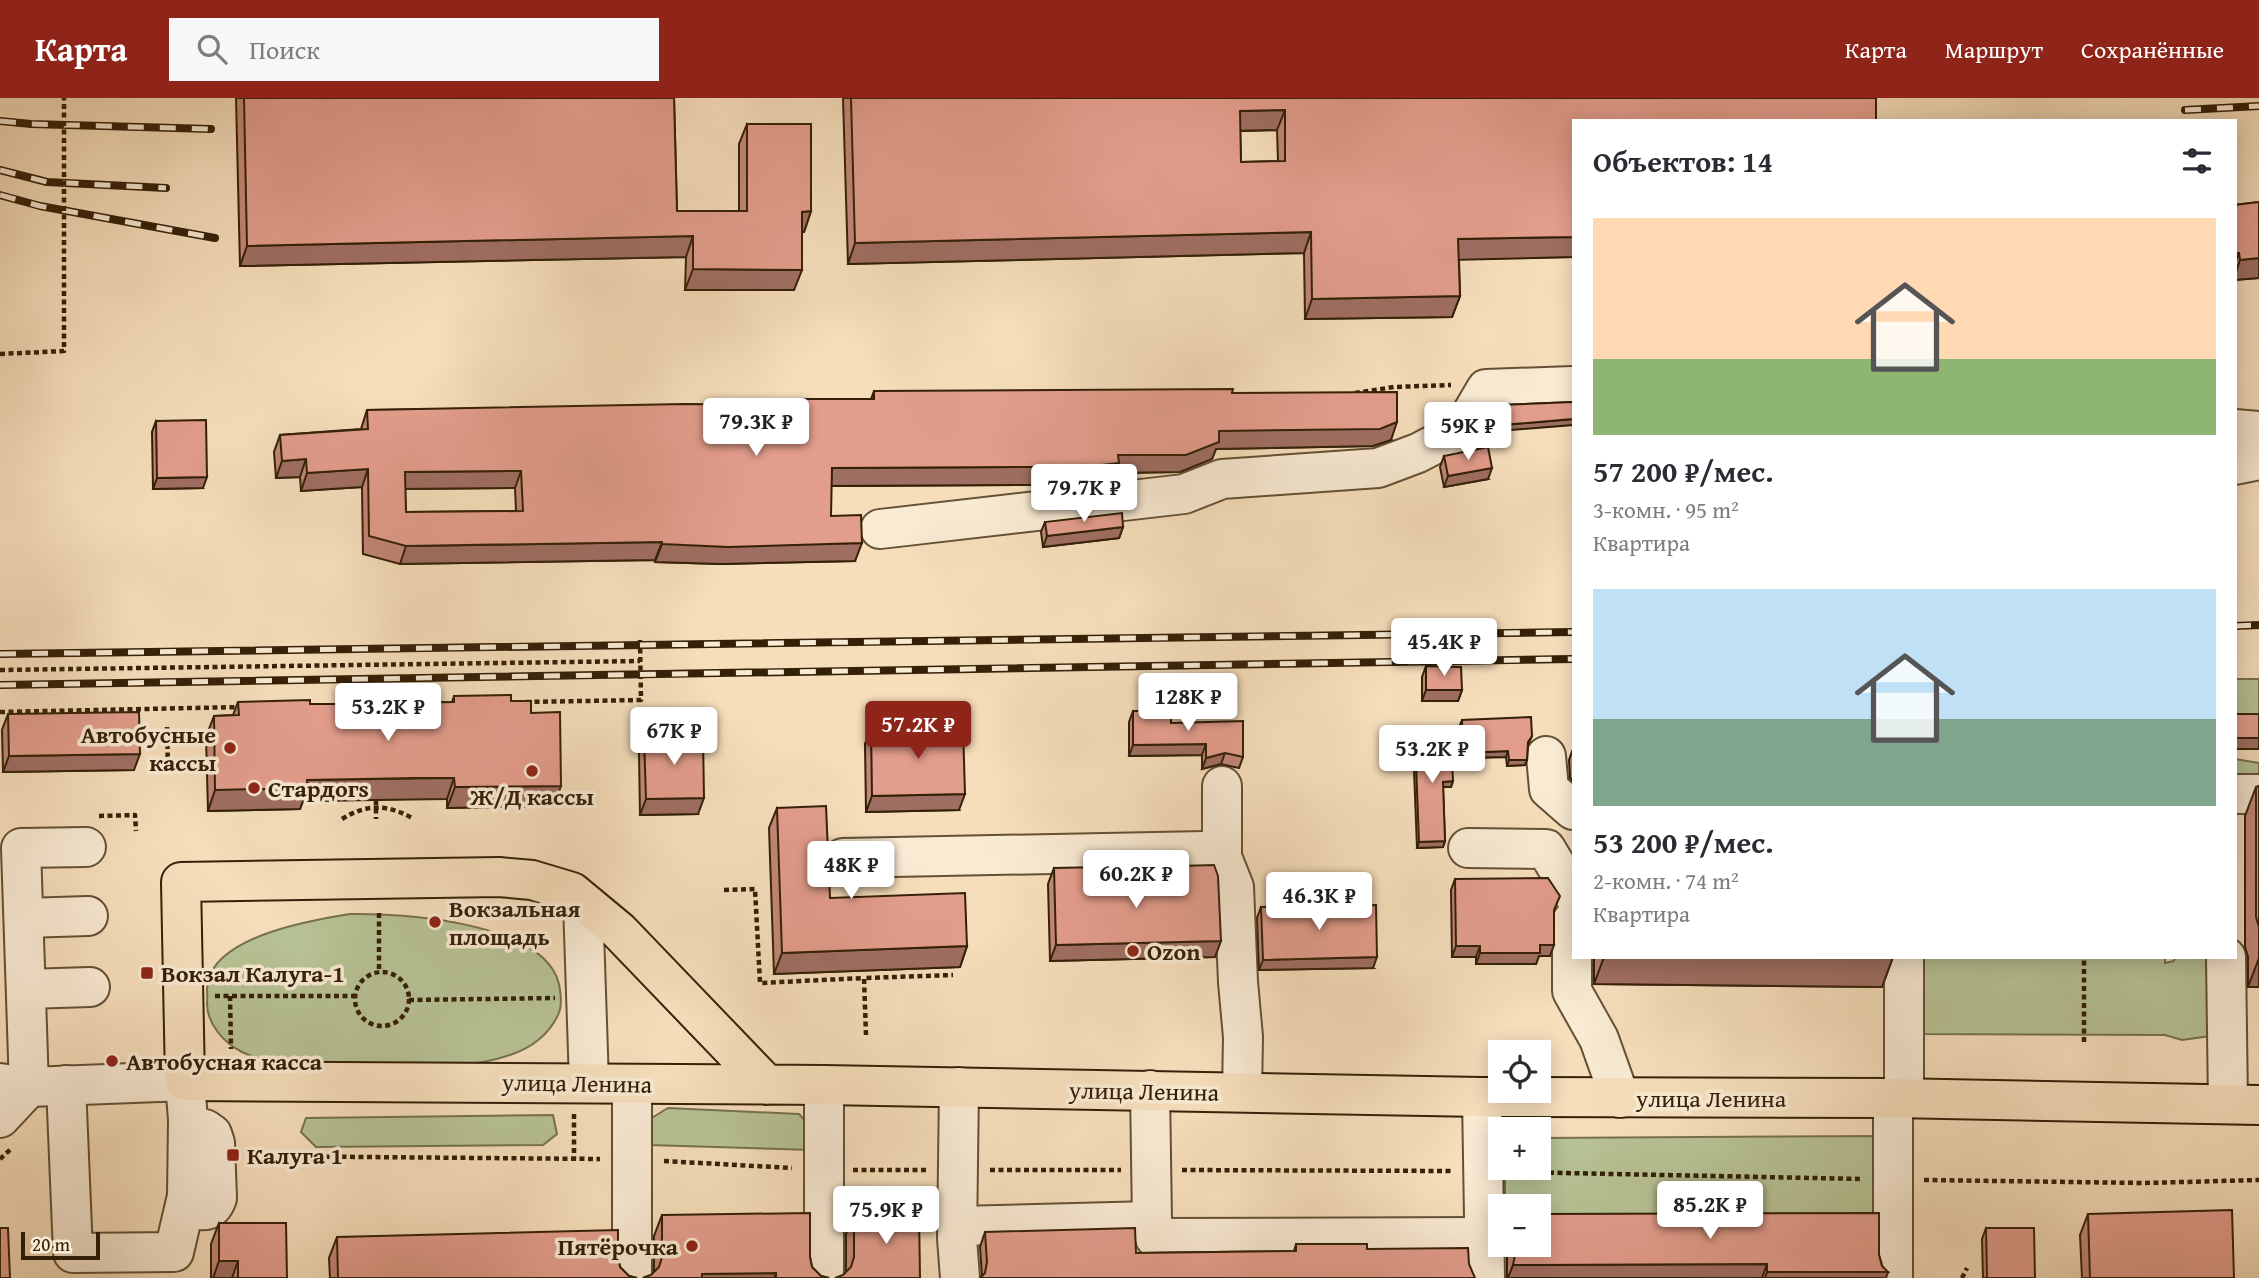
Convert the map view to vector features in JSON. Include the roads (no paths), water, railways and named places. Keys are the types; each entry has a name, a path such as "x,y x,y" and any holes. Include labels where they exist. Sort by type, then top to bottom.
{"main road":[{"path":"185,1081 181,882 499,877 550,885 572,892 619,931 767,1085"},
{"name":"улица Ленина","path":"185,1081 581,1093 631,1084 824,1085 1482,1097 1898,1098 2244,1105"}],"street":[{"path":"880,529 1184,494 1222,480 1378,468 1418,453 1462,430 1486,389 1572,386"},
{"path":"2237,429 2259,431"},
{"path":"2237,465 2259,460"},
{"path":"1546,756 1549,789 1572,809"},
{"path":"1222,786 1222,857 1234,887 1243,1037 1242,1093"},
{"path":"2237,794 2259,794"},
{"path":"1468,848 1546,849 1572,911"},
{"path":"843,858 1205,851 1222,857"},
{"path":"581,1093 583,902"},
{"path":"24,942 88,928 24,942"},
{"path":"24,942 32,1085 73,1253 174,1252 187,1196 191,1206 199,1211 209,1210 214,1206 217,1198 215,1143 212,1134 205,1129 196,1128 188,1120 185,1081"},
{"path":"1572,959 1572,991 1599,1039 1620,1098"},
{"path":"1893,1278 1893,1179 1904,959"},
{"path":"2226,959 2244,1105"},
{"name":"улица Ленина","path":"32,1085 185,1081"},
{"path":"631,1084 632,1278"},
{"path":"8,1131 32,1085"},
{"path":"824,1085 824,1278"},
{"path":"959,1087 960,1278"},
{"path":"1150,1090 1152,1221 1155,1238 1485,1237"},
{"path":"1482,1097 1485,1278"},
{"path":"958,1226 1152,1221"}],"railway":[{"path":"2185,110 2259,106"},
{"path":"0,121 211,129"},
{"path":"0,170 47,182 166,188"},
{"path":"0,195 40,206 215,238"},
{"path":"2237,626 2259,625"},
{"path":"0,654 1572,632"},
{"path":"0,685 1572,659"}],"place":[{"name":"Автобусные кассы","path":"230,748"},
{"name":"Ж/Д кассы","path":"532,771"},
{"name":"Стардогs","path":"254,788"},
{"name":"Вокзальная площадь","path":"435,922"},
{"name":"Ozon","path":"1133,951"},
{"name":"Вокзал Калуга-1","path":"147,973"},
{"name":"Автобусная касса","path":"112,1061"},
{"name":"Калуга 1","path":"233,1155"},
{"name":"Пятёрочка","path":"692,1246"}]}
